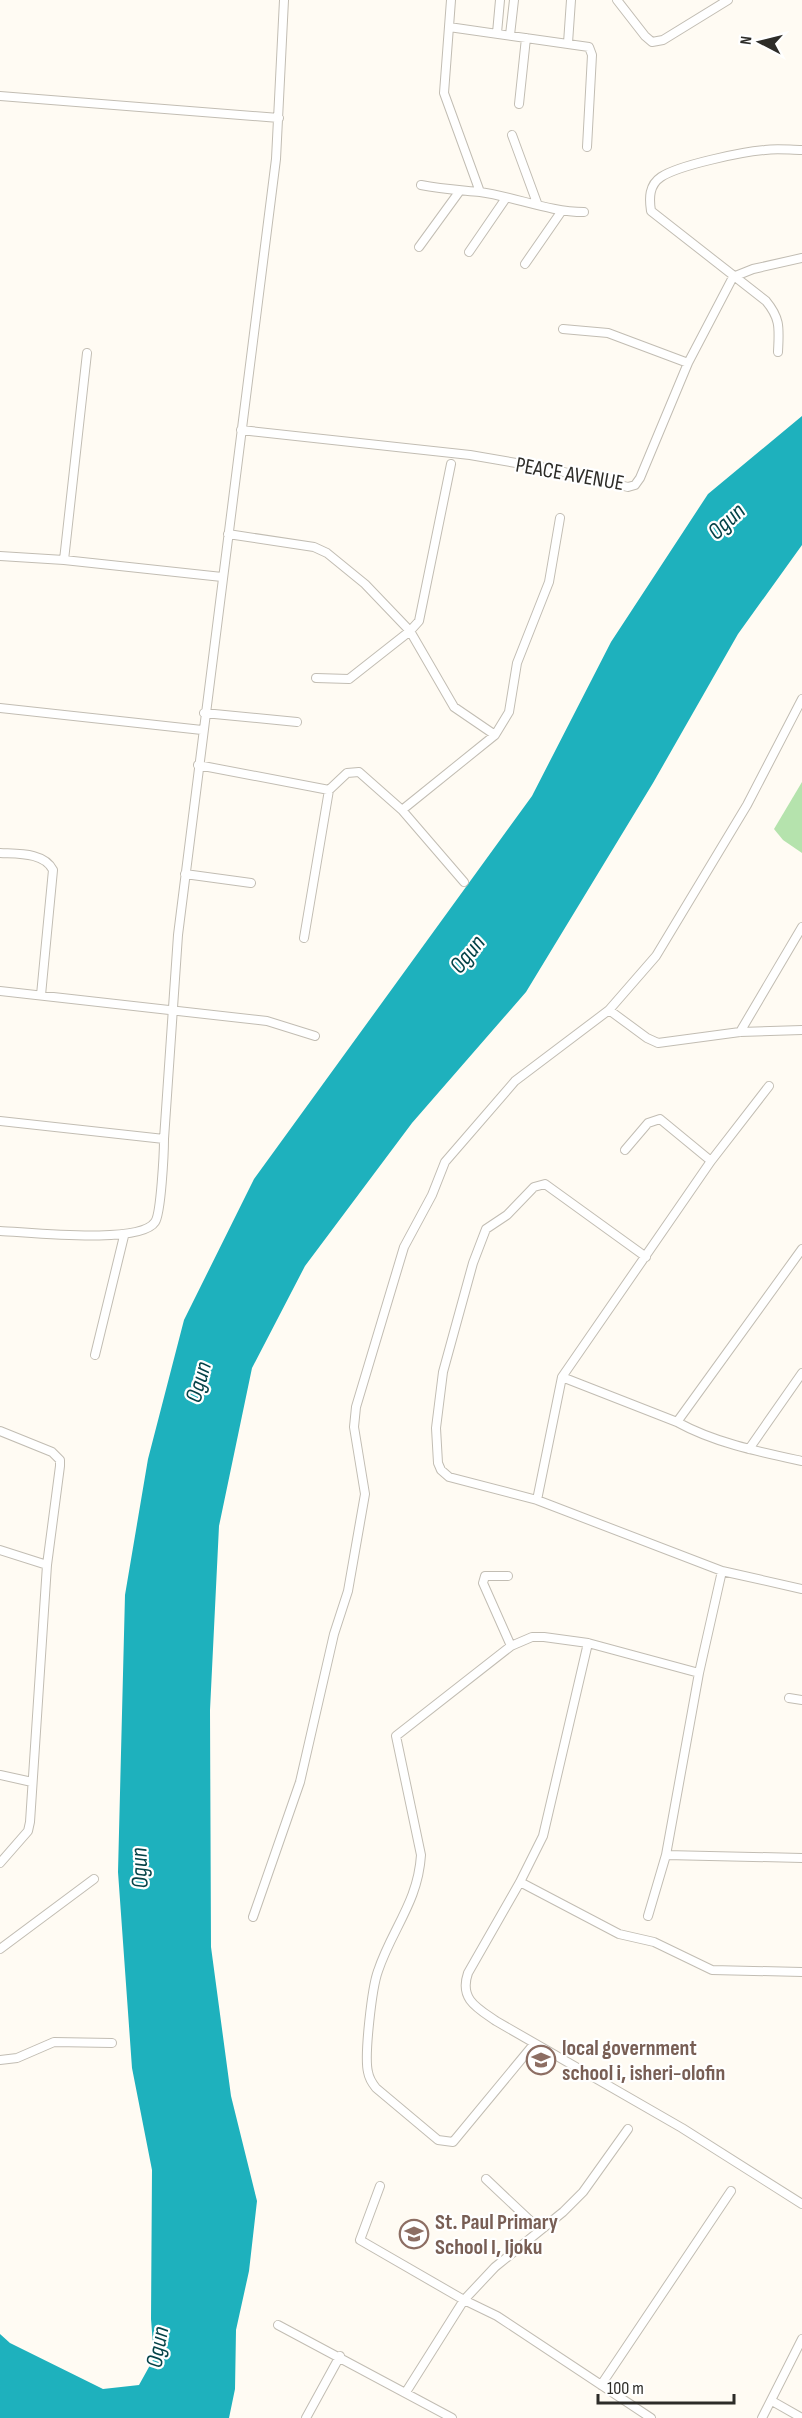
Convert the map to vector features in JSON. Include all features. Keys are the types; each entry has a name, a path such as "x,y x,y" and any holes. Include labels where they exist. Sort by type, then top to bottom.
{"street":[{"path":"0,1232 124,1236 148,1228 155,1222 164,1139 171,1011 185,874 204,713 263,272 279,118 284,0"},
{"path":"451,0 444,93 480,192"},
{"path":"496,33 500,0"},
{"path":"510,35 514,0"},
{"path":"568,43 572,0"},
{"path":"617,0 652,42 663,40 728,0"},
{"path":"449,27 589,47 592,55 587,147"},
{"path":"519,104 526,38"},
{"path":"0,96 279,118"},
{"path":"512,135 537,203"},
{"path":"778,352 779,326 776,312 651,211 649,198 652,188 661,177 708,161 765,150 802,150"},
{"path":"421,185 459,192 480,192 537,203 561,212 584,212"},
{"path":"419,247 459,192"},
{"path":"470,252 506,198"},
{"path":"525,264 561,212"},
{"path":"733,277 753,269 802,258"},
{"name":"PEACE AVENUE","path":"242,430 470,455 551,470 628,488 635,485 640,478 688,363 733,277"},
{"path":"563,329 608,333 688,363"},
{"path":"64,560 87,353"},
{"path":"316,678 349,679 410,631 419,621 452,464"},
{"path":"402,810 495,735 512,705 517,663 549,582 560,518"},
{"path":"228,534 314,547 327,553 365,584 410,631 454,707 495,735"},
{"path":"0,556 64,560 222,577"},
{"path":"253,1917 300,1782 334,1634 348,1591 365,1494 354,1427 356,1407 404,1247 432,1195 445,1162 495,1101 515,1081 609,1010 656,956 747,805 802,699"},
{"path":"0,708 202,730"},
{"path":"204,713 297,722"},
{"path":"198,765 329,790"},
{"path":"304,938 329,790 347,773 356,771 402,810 464,882"},
{"path":"0,853 34,856 46,860 53,870 41,995"},
{"path":"185,874 251,883"},
{"path":"740,1032 802,927"},
{"path":"0,991 267,1021 315,1036"},
{"path":"609,1010 647,1038 658,1043 740,1032 802,1030"},
{"path":"537,1500 562,1377 711,1161 769,1086"},
{"path":"625,1150 648,1123 660,1119 711,1161"},
{"path":"0,1121 164,1139"},
{"path":"646,1257 545,1184 534,1187 507,1215 486,1229 460,1303 443,1372 436,1428 438,1463 449,1477 537,1500 722,1571 802,1588"},
{"path":"95,1355 124,1236"},
{"path":"677,1422 802,1249"},
{"path":"749,1449 802,1373"},
{"path":"562,1377 677,1422 693,1431 749,1449 802,1461"},
{"path":"0,1431 52,1452 60,1460 47,1565 27,1831 0,1863"},
{"path":"0,1550 47,1565"},
{"path":"648,1916 666,1855 699,1673 722,1571"},
{"path":"508,1576 485,1576 483,1583 512,1647"},
{"path":"534,2044 453,2142 438,2140 376,2088 368,2071 377,1973 409,1908 420,1870 421,1855 396,1736 512,1647 525,1640 544,1636 588,1643 699,1673"},
{"path":"588,1643 543,1836 520,1882 468,1973 465,1989 470,2003 534,2044 682,2128 802,2204"},
{"path":"789,1698 802,1700"},
{"path":"0,1776 32,1782"},
{"path":"666,1855 802,1858"},
{"path":"0,1948 94,1879"},
{"path":"520,1882 619,1934 654,1942 712,1970 802,1972"},
{"path":"0,2060 17,2058 54,2042 112,2043"},
{"path":"406,2392 464,2300 495,2267 539,2229 563,2212 583,2192 628,2129"},
{"path":"486,2180 539,2229"},
{"path":"380,2186 360,2240 464,2300 497,2316 651,2418"},
{"path":"601,2385 731,2191"},
{"path":"278,2325 340,2356 452,2418"},
{"path":"762,2418 802,2339"},
{"path":"306,2418 340,2356"},
{"path":"772,2401 802,2418"}],"green space":[{"path":"802,782 802,853 783,840 774,829"}],"water":[{"name":"Ogun","path":"802,416 802,545 738,634 653,783 526,992 412,1123 305,1266 252,1368 219,1526 210,1710 211,1947 231,2096 257,2201 249,2271 236,2330 235,2389 229,2418 0,2418 0,2334 10,2343 103,2389 139,2385 154,2358 151,2319 152,2170 132,2068 118,1872 125,1595 148,1459 184,1320 254,1179 532,796 611,642 708,494"}],"place":[{"name":"local government school i, isheri-olofin","path":"541,2060"},
{"name":"St. Paul Primary School I, Ijoku","path":"414,2234"}]}
